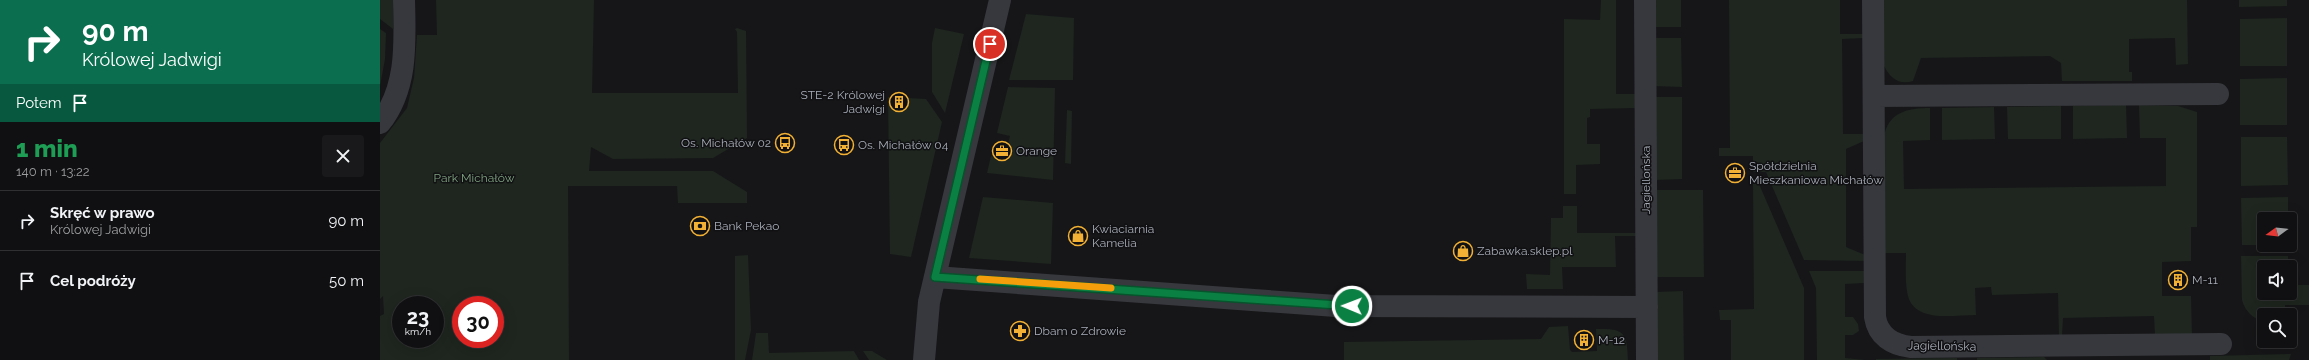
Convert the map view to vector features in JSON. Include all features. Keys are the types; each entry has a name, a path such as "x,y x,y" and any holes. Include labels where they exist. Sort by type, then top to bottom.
{"street":[{"path":"380,123 392,106 402,73 404,0"},
{"path":"924,360 928,315 935,277 1000,0"},
{"name":"Jagiellońska","path":"1645,0 1647,360"},
{"name":"Jagiellońska","path":"1873,0 1875,317 1877,326 1887,339 1894,343 1910,347 2221,344"},
{"path":"1874,96 2218,94"},
{"path":"935,277 1336,306 1647,307"}],"green space":[{"path":"380,0 393,0 393,29 380,19"},
{"name":"Park Michałów","path":"436,0 594,0 592,93 738,93 737,32 735,29 737,28 746,31 747,138 713,158 613,159 591,147 589,171 713,171 747,192 747,203 678,203 677,186 568,186 569,360 380,360 380,316 384,314 383,296 380,299 380,143 407,108 414,78 417,35 437,35"},
{"path":"1601,0 1616,0 1616,94 1636,94 1636,108 1590,109 1590,117 1587,118 1587,144 1600,144 1600,164 1576,165 1576,194 1564,194 1564,19 1600,20"},
{"path":"1654,0 1681,0 1681,27 1654,27"},
{"path":"1729,0 1840,0 1840,34 1863,34 1863,38 1842,39 1843,134 1863,134 1864,141 1846,149 1846,247 1865,255 1865,261 1804,260 1766,172 1753,172 1753,156 1719,156 1719,148 1730,148"},
{"path":"1884,0 2187,0 2188,64 2176,65 2175,38 2129,39 2129,72 2132,72 2132,81 2062,81 2061,63 2050,56 1921,58 1913,81 1904,82 1893,78 1884,66"},
{"path":"2239,0 2287,0 2287,6 2239,7"},
{"path":"1026,14 1074,18 1073,80 1009,80"},
{"path":"2287,18 2287,66 2240,66 2240,19"},
{"path":"935,28 964,34 945,113 932,92 932,43"},
{"path":"380,29 386,33 385,59 380,86"},
{"path":"1654,38 1681,38 1682,87 1654,86"},
{"path":"2287,78 2287,125 2240,125 2240,79"},
{"path":"1008,87 1055,88 1053,180 987,173 991,156 1004,159 1010,136 997,133"},
{"path":"888,97 926,99 942,122 911,257 890,254"},
{"path":"1655,97 1682,97 1682,179 1655,180"},
{"path":"2126,105 2127,138 2073,139 2073,106"},
{"path":"2139,105 2178,106 2197,112 2197,227 2191,227 2191,261 2162,262 2162,296 2191,296 2192,335 2155,335 2154,316 2063,318 2062,336 2059,336 2058,293 1992,295 1991,287 1975,288 1976,315 1934,315 1924,313 1916,309 1910,302 1907,291 1906,253 1885,253 1884,137 1886,129 1895,117 1900,113 1914,109 1930,108 1930,140 1903,141 1904,189 2166,186 2166,138 2140,138"},
{"path":"2061,106 2061,139 2008,139 2007,107"},
{"path":"1994,107 1995,139 1942,140 1942,108"},
{"path":"1067,110 1072,111 1071,164 1065,163"},
{"path":"2241,137 2287,137 2288,185 2241,186"},
{"path":"1753,184 1759,184 1804,288 1804,360 1731,360 1731,320 1720,320 1719,310 1754,309"},
{"path":"1655,190 1703,190 1704,277 1656,277"},
{"path":"983,197 1053,203 1051,264 969,258"},
{"path":"2288,197 2288,212 2257,212 2257,245 2242,245 2241,198"},
{"path":"1563,206 1577,206 1577,233 1638,233 1638,236 1615,236 1616,267 1562,267 1563,289 1527,289 1526,274 1550,275 1551,218 1563,218"},
{"path":"748,255 751,330 745,360 735,360 735,256"},
{"path":"2241,256 2288,256 2288,260 2257,260 2257,300 2297,300 2297,285 2309,285 2309,305 2285,305 2285,308 2257,308 2257,318 2247,311 2242,300"},
{"path":"1809,271 1864,271 1864,283 1845,284 1845,317 1853,317 1858,324 1859,331 1853,335 1845,335 1845,358 1865,360 1817,360 1816,288"},
{"path":"1683,291 1684,360 1657,360 1656,292"},
{"path":"1568,326 1570,350 1572,352 1597,351 1596,329 1619,331 1625,338 1627,344 1628,360 1344,360 1344,342 1541,339 1549,327"},
{"path":"756,333 768,333 769,353 854,351 859,360 752,360"},
{"path":"863,351 872,351 887,360 869,360"},
{"path":"2291,354 2289,360 2210,360 2210,356"},
{"path":"2044,357 2047,360 1977,360 1977,358"},
{"path":"1957,358 1957,360 1876,360 1876,359"}],"slow traffic":[{"path":"980,279 1111,288"}],"place":[{"name":"STE-2 Królowej Jadwigi","path":"899,102"},
{"name":"Os. Michałów 02","path":"785,143"},
{"name":"Os. Michałów 04","path":"844,145"},
{"name":"Orange","path":"1002,151"},
{"name":"Spółdzielnia Mieszkaniowa Michałów","path":"1735,173"},
{"name":"Bank Pekao","path":"700,226"},
{"name":"Kwiaciarnia Kamelia","path":"1078,236"},
{"name":"Zabawka.sklep.pl","path":"1463,251"},
{"name":"M-11","path":"2178,280"},
{"name":"Dbam o Zdrowie","path":"1020,331"},
{"name":"M-12","path":"1584,340"}],"route":[{"path":"990,44 935,277 1018,281 1352,306"}]}
